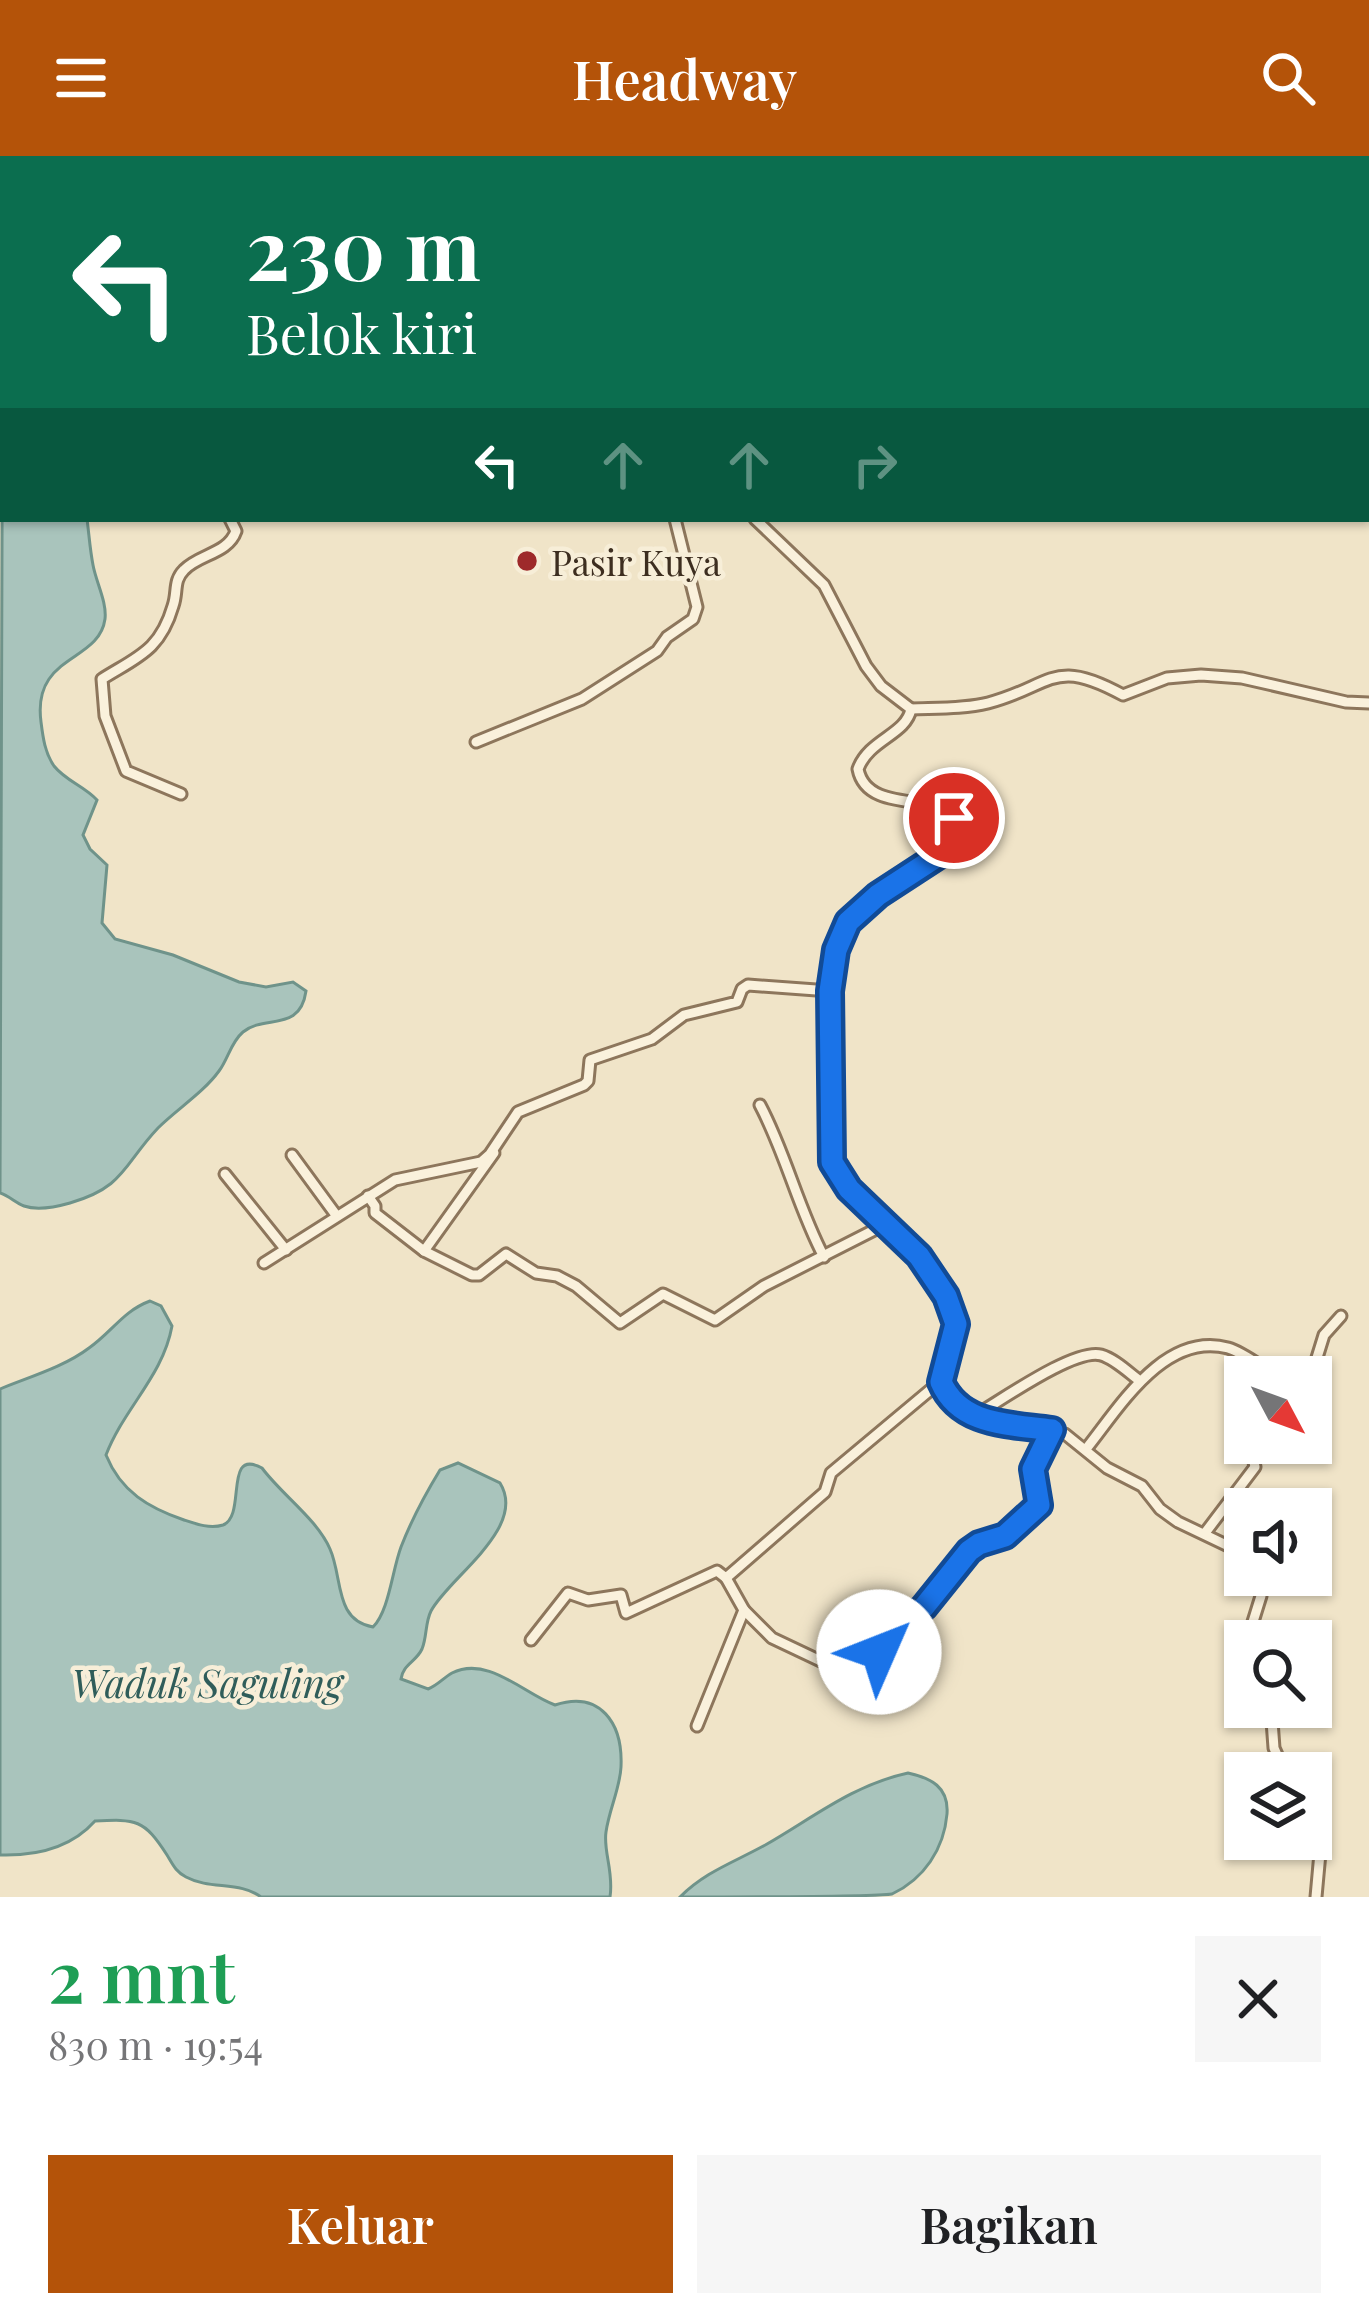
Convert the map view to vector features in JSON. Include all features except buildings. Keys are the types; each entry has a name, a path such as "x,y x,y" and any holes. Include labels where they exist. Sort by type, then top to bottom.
{"street":[{"path":"181,794 126,771 106,716 101,680 143,658 172,611 175,582 185,567 231,543 236,531 232,522"},
{"path":"476,742 582,699 646,660 696,616 677,522"},
{"path":"758,522 824,585 866,666 881,686 911,709 990,703 1039,681 1063,676 1091,677 1123,695 1167,678 1242,678 1369,703"},
{"path":"726,1578 825,1492 831,1473 941,1382 955,1335 953,1311 919,1256 849,1189 832,1162 830,991 836,950 848,922 878,895 944,852 955,832 954,818 943,807 879,796 859,778 867,751 905,724 911,709"},
{"path":"264,1263 395,1180 481,1162 518,1112 586,1084 590,1060 652,1040 684,1015 737,1002 748,985 830,991"},
{"path":"760,1105 776,1136 807,1227 824,1257"},
{"path":"424,1250 490,1163 494,1149"},
{"path":"292,1155 336,1215"},
{"path":"225,1174 286,1250"},
{"path":"368,1196 378,1216 424,1250 474,1276 506,1254 536,1273 566,1280 620,1323 663,1294 716,1320 764,1286 886,1225"},
{"path":"1318,1356 1324,1335 1340,1316"},
{"path":"1086,1449 1141,1382 1178,1355 1207,1346 1229,1348 1243,1356"},
{"path":"974,1416 1070,1360 1091,1354 1110,1359 1141,1382"},
{"path":"941,1382 953,1402 974,1416 1065,1434 1107,1468 1142,1486 1169,1516 1224,1543"},
{"path":"531,1640 568,1593 587,1600 620,1594 626,1613 717,1571 744,1610 772,1638 848,1674 859,1672 875,1663 880,1645 924,1607 969,1551 1005,1536 1039,1505 1033,1469 1052,1430"},
{"path":"1205,1533 1254,1464"},
{"path":"697,1726 744,1610"},
{"path":"859,1672 868,1676 871,1701"},
{"path":"1316,1897 1319,1860"}],"water":[{"path":"2,522 87,522 105,619 91,644 46,683 41,722 54,766 97,800 83,835 107,865 102,923 115,939 173,955 239,982 266,987 293,982 306,991 297,1013 239,1036 213,1079 158,1128 102,1190 41,1208 24,1206 0,1193"},
{"name":"Waduk Saguling","path":"150,1301 161,1306 172,1326 160,1361 106,1455 112,1468 148,1504 184,1520 213,1526 230,1519 243,1467 262,1468 324,1538 346,1607 360,1623 373,1627 378,1620 405,1537 440,1470 458,1463 500,1483 506,1500 495,1535 431,1611 422,1649 401,1679 428,1689 452,1673 479,1669 555,1705 585,1702 606,1714 621,1751 619,1783 606,1832 610,1897 261,1897 186,1877 145,1828 120,1820 95,1821 75,1838 52,1848 0,1855 0,1389 79,1355 132,1310"},
{"path":"908,1773 937,1785 945,1797 947,1814 942,1839 930,1862 892,1894 680,1897 834,1803"}],"place":[{"name":"Pasir Kuya","path":"527,561"}],"route":[{"path":"879,1652 880,1645 917,1615 969,1551 1005,1536 1039,1505 1033,1469 1052,1430 974,1416 953,1402 941,1382 956,1324 946,1296 919,1256 849,1189 832,1162 830,991 842,933 878,895 944,852 955,832 954,818"}]}
